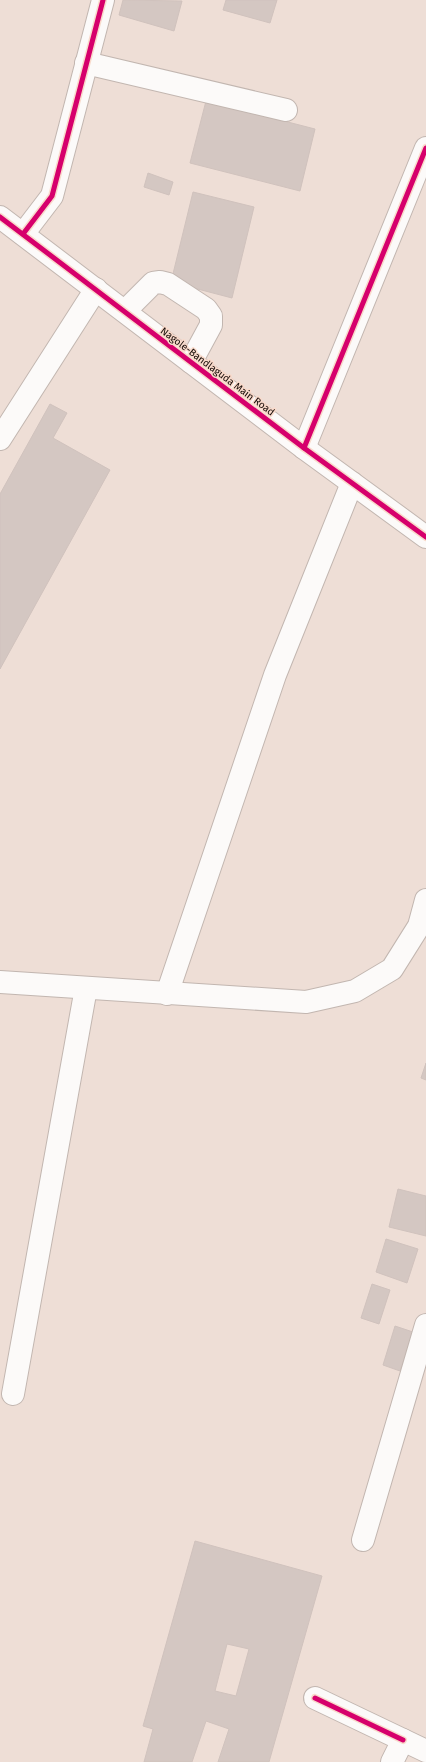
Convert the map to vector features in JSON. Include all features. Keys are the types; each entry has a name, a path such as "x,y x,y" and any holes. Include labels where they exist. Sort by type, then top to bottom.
{"street":[{"path":"23,234 52,196 102,0"},
{"path":"86,63 286,110"},
{"path":"304,448 426,148"},
{"name":"Nagole-Bandlaguda Main Road","path":"0,217 304,448 426,537"},
{"path":"124,311 153,283 160,282 168,284 206,309 211,316 211,324 191,362"},
{"path":"0,439 96,290"},
{"path":"167,994 276,675 352,483"},
{"path":"0,982 306,1002 355,990 392,969 419,926 426,900"},
{"path":"14,1394 86,988"},
{"path":"362,1540 426,1326"},
{"path":"315,1698 426,1751"},
{"path":"392,1762 403,1740"}],"building":[{"path":"123,0 182,1 174,31 119,15"},
{"path":"226,0 277,0 270,23 223,10"},
{"path":"206,101 315,129 300,191 190,163"},
{"path":"148,173 173,182 169,195 144,187"},
{"path":"193,192 254,207 232,298 171,282"},
{"path":"50,404 67,413 53,438 110,470 0,669 0,494"},
{"path":"426,1063 426,1080 421,1078"},
{"path":"398,1189 426,1196 426,1236 389,1227"},
{"path":"386,1239 418,1249 407,1283 376,1272"},
{"path":"372,1284 390,1290 379,1324 361,1318"},
{"path":"395,1326 413,1332 400,1371 383,1365"},
{"path":"195,1541 322,1576 269,1762 218,1762 229,1729 206,1721 192,1762 144,1762 153,1729 143,1726","holes":["227,1644 249,1649 236,1696 215,1691"]}],"cycle path":[{"path":"23,234 52,196 103,0"},
{"path":"304,448 426,148"},
{"path":"0,217 304,448 426,537"},
{"path":"315,1698 403,1740"}]}
